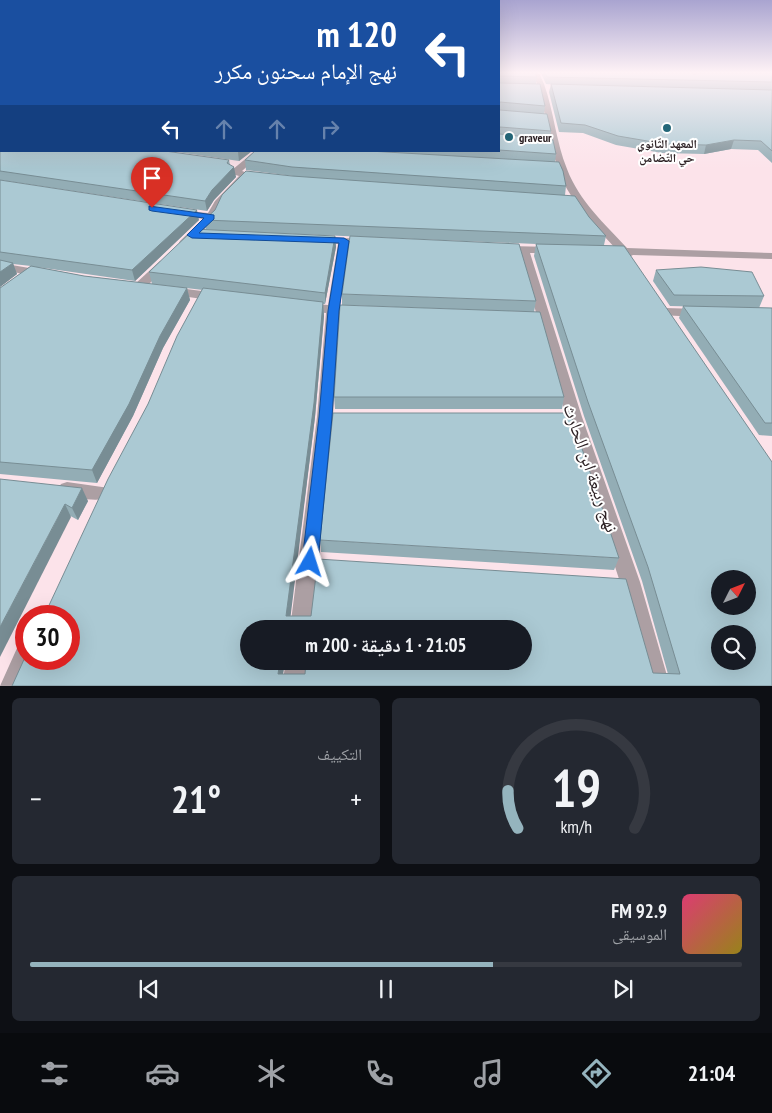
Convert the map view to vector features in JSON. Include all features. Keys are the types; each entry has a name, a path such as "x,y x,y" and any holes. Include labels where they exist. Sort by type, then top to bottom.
{"street":[{"path":"545,105 557,168 574,201 624,251 635,266"},
{"path":"139,287 211,217 218,203 259,152"},
{"path":"171,211 211,217"},
{"path":"192,235 211,236"},
{"path":"306,240 384,243"},
{"path":"304,620 320,562 326,417 333,311 344,241"},
{"path":"494,248 568,250"},
{"name":"نهج ربيعة ابن الحارث","path":"524,250 538,318 574,417 621,581 659,686"},
{"path":"595,251 772,256"},
{"path":"0,266 50,275"},
{"path":"16,284 32,272"},
{"path":"122,285 228,298"},
{"path":"193,310 201,295"},
{"path":"655,297 676,328"},
{"path":"288,305 333,311 373,312"},
{"path":"665,312 714,313"},
{"path":"326,417 345,417"},
{"path":"554,417 574,417"},
{"path":"47,487 108,485 95,510"},
{"path":"11,686 18,670"},
{"path":"294,686 296,670"}],"building":[{"path":"556,105 772,105 772,151 761,141 734,140 706,145 665,144 618,136 585,125 561,123"},
{"path":"500,110 547,114 551,131 500,127"},
{"path":"500,134 553,140 556,154 500,150"},
{"path":"0,152 172,152 229,160 227,163 234,167 212,190 205,201 0,171"},
{"path":"254,152 386,152 559,162 566,186 292,167 245,160"},
{"path":"246,171 292,176 575,196 589,217 606,236 204,220 215,210 222,195"},
{"path":"0,180 197,210 132,270 0,252"},
{"path":"194,229 335,236 325,293 149,272"},
{"path":"350,236 519,244 536,301 342,294"},
{"path":"536,244 624,246 772,462 772,686 12,686 19,670 80,670 80,605 49,605 108,479 148,404 177,336 203,288 323,302 314,403 286,616 311,616 318,559 626,579 653,673 680,674 648,567 588,402"},
{"path":"0,260 13,263 0,272"},
{"path":"31,266 84,276 187,288 160,336 129,404 92,470 0,462 0,288"},
{"path":"701,267 752,272 764,296 674,295 656,270"},
{"path":"340,305 540,312 564,397 334,397"},
{"path":"683,306 772,308 772,423 765,423"},
{"path":"333,413 570,413 619,558 320,540"},
{"path":"0,479 82,488 72,508 65,504 0,627"}],"place":[{"name":"المعهد الثّانوي حي التّضامن","path":"667,128"},
{"name":"graveur","path":"509,137"}],"route":[{"path":"152,208 211,217 192,235 344,241 333,311 326,417 310,562"}]}
